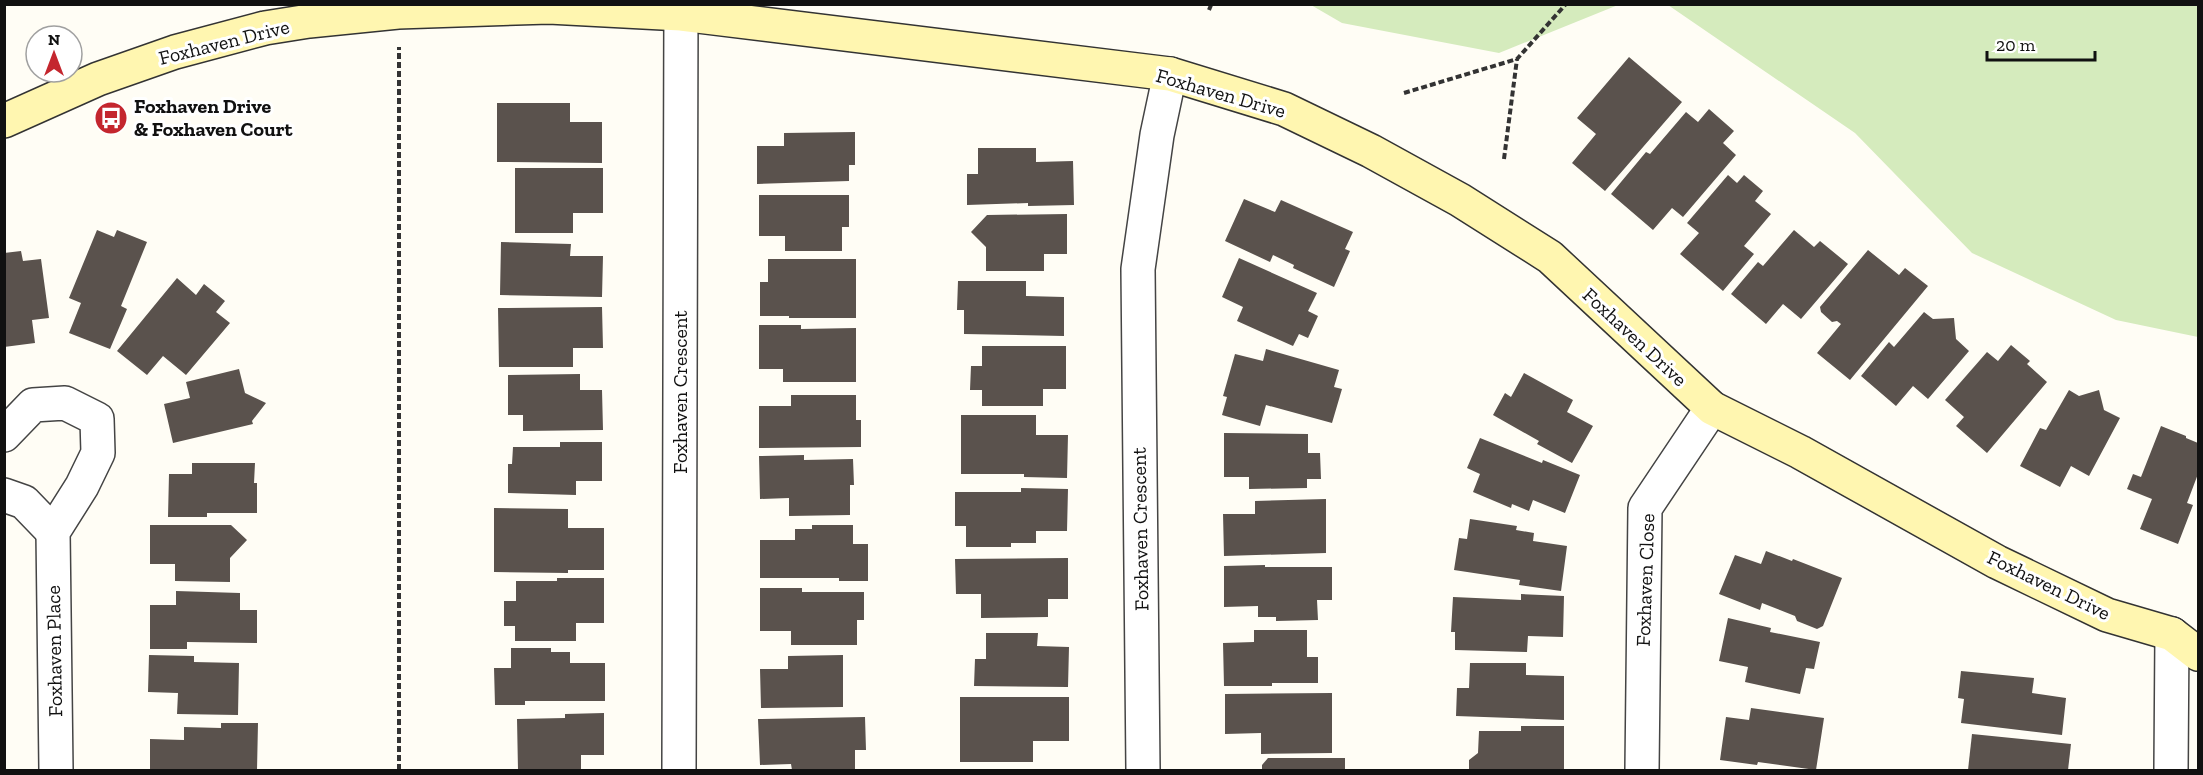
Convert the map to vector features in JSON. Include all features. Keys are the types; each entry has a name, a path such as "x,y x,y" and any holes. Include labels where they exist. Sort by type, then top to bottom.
{"street":[{"name":"Foxhaven Drive","path":"4,121 98,79 175,52 265,28 398,12 549,7 681,9 1170,74 1284,109 1371,151 1460,200 1550,258 1712,408 1800,452 1997,562 2107,615 2191,648"},
{"name":"Foxhaven Crescent","path":"679,771 681,9"},
{"name":"Foxhaven Crescent","path":"1143,771 1138,269 1157,135 1170,74"},
{"path":"4,435 33,405 65,403 97,419 98,453 82,486 53,532 24,502 4,495"},
{"name":"Foxhaven Close","path":"1641,771 1645,508 1712,408"},
{"name":"Foxhaven Place","path":"53,532 56,771"},
{"path":"2171,771 2191,648"}],"path":[{"path":"1404,93 1516,59 1566,4"},
{"path":"1504,159 1516,59"},
{"path":"399,771 400,74"}],"green space":[{"path":"1311,5 1618,5 1499,53 1342,23"},
{"path":"1668,5 2198,5 2198,337 2116,320 1972,253 1855,133"}],"building":[{"path":"1629,57 1682,102 1605,191 1572,163 1596,134 1577,118"},
{"path":"497,103 570,103 570,122 602,122 602,163 497,162"},
{"path":"1709,109 1734,131 1723,143 1736,155 1683,217 1672,208 1653,230 1611,194 1646,152 1650,154 1686,112 1698,122"},
{"path":"855,132 855,165 849,165 849,181 757,184 757,146 784,146 784,133"},
{"path":"978,148 1036,148 1036,162 1073,161 1074,205 1028,206 1028,203 967,205 967,174 978,174"},
{"path":"515,168 603,168 603,213 573,213 573,233 515,233"},
{"path":"1728,175 1737,183 1744,175 1763,191 1755,201 1771,214 1744,246 1754,254 1723,291 1680,254 1699,233 1687,223"},
{"path":"759,195 849,195 849,227 842,227 842,251 785,251 785,236 759,236"},
{"path":"1244,199 1275,212 1281,200 1353,232 1345,249 1350,251 1334,287 1293,268 1294,265 1273,255 1270,262 1225,241"},
{"path":"1067,214 1067,254 1044,254 1044,271 986,271 986,247 971,232 987,215"},
{"path":"97,230 114,237 117,230 147,242 121,306 127,309 110,349 69,333 81,303 69,298"},
{"path":"1794,230 1814,247 1820,241 1848,264 1801,319 1783,304 1766,324 1731,294 1758,262 1763,266"},
{"path":"501,242 571,244 570,256 603,256 602,297 500,295"},
{"path":"1868,250 1899,275 1905,268 1928,286 1850,380 1817,353 1841,324 1837,321 1832,322 1821,312 1820,307"},
{"path":"21,251 23,261 41,259 49,318 32,320 35,343 4,347 4,253"},
{"path":"1239,258 1317,293 1308,311 1318,316 1308,338 1299,334 1293,346 1237,321 1243,307 1222,297"},
{"path":"768,259 856,259 856,318 760,316 760,282 768,282"},
{"path":"177,278 196,295 204,284 225,301 216,312 230,323 186,375 163,356 147,375 117,351"},
{"path":"958,281 1026,281 1026,296 1064,297 1064,336 964,334 964,310 957,310"},
{"path":"602,307 603,348 573,348 573,367 499,367 498,308"},
{"path":"1924,312 1933,319 1954,318 1956,339 1969,351 1928,399 1913,386 1896,406 1861,376 1889,342 1894,347"},
{"path":"759,325 801,325 801,329 856,328 856,382 783,382 783,369 759,369"},
{"path":"2011,345 2030,361 2027,364 2047,382 1987,453 1956,426 1964,417 1945,400 1987,352 1998,361"},
{"path":"982,346 1066,346 1066,389 1043,389 1043,406 982,406 982,390 970,390 971,366 982,366"},
{"path":"1266,349 1339,370 1334,387 1342,389 1332,423 1266,405 1260,426 1222,415 1227,397 1223,396 1235,354 1263,361"},
{"path":"239,369 245,393 266,403 252,421 253,424 173,443 164,404 190,398 186,382"},
{"path":"1524,373 1573,400 1567,412 1593,426 1572,463 1537,444 1539,441 1493,415 1505,393 1511,397"},
{"path":"580,374 580,390 602,390 603,430 523,431 523,415 508,415 508,375"},
{"path":"2069,390 2079,396 2099,390 2104,410 2120,418 2089,476 2071,466 2060,487 2020,466 2040,428 2046,430"},
{"path":"791,395 856,395 856,420 861,420 861,447 759,448 759,406 791,406"},
{"path":"961,415 1036,415 1036,435 1068,435 1067,478 1024,477 1024,474 961,474"},
{"path":"2161,426 2198,443 2198,474 2187,503 2193,505 2178,544 2140,529 2152,499 2127,489 2133,474 2141,477"},
{"path":"1224,433 1308,434 1308,453 1320,453 1321,479 1307,479 1307,488 1249,489 1249,477 1224,477"},
{"path":"1480,438 1542,463 1543,460 1580,475 1565,513 1533,500 1529,511 1512,504 1511,508 1473,492 1480,474 1467,468"},
{"path":"560,442 602,442 602,481 576,481 576,495 508,493 508,464 512,464 513,447 560,447"},
{"path":"804,455 804,460 853,459 854,485 850,485 850,515 789,516 789,498 760,499 759,456"},
{"path":"192,463 255,463 257,513 207,513 207,517 168,517 169,474 192,474"},
{"path":"1021,488 1068,489 1067,531 1036,531 1036,543 1011,543 1011,547 966,547 966,526 955,526 955,492 1021,492"},
{"path":"1326,499 1326,553 1224,556 1223,514 1255,514 1255,501"},
{"path":"494,508 568,509 568,528 604,528 604,570 568,570 568,573 494,572"},
{"path":"1470,519 1517,526 1516,530 1534,533 1533,541 1567,546 1561,591 1519,585 1520,580 1454,570 1459,538 1467,539"},
{"path":"150,525 231,525 247,540 230,558 230,582 175,581 175,564 150,564"},
{"path":"812,525 853,525 853,544 868,544 868,581 839,581 839,578 760,578 760,540 795,540 795,529 812,529"},
{"path":"1766,551 1842,578 1823,626 1817,629 1797,621 1795,616 1762,603 1760,610 1719,594 1735,555 1761,564"},
{"path":"1068,558 1068,599 1048,599 1048,617 981,618 981,594 956,594 955,559"},
{"path":"1265,565 1265,567 1332,567 1332,600 1317,600 1318,620 1276,621 1276,617 1258,617 1258,606 1224,607 1224,566"},
{"path":"557,578 604,578 604,623 576,623 576,641 515,641 515,626 504,626 504,601 516,601 516,581 557,581"},
{"path":"760,588 802,588 802,592 864,592 864,620 857,620 857,645 791,645 791,631 760,631"},
{"path":"176,591 240,593 240,610 257,610 257,643 187,642 187,649 150,649 150,605 176,605"},
{"path":"1521,594 1564,596 1563,637 1528,636 1527,652 1455,650 1455,632 1451,632 1453,597 1521,600"},
{"path":"1728,618 1771,628 1770,632 1820,642 1814,669 1806,668 1800,694 1745,682 1748,667 1719,661"},
{"path":"1254,630 1307,630 1307,657 1318,657 1318,683 1224,686 1223,643 1254,642"},
{"path":"986,633 1038,633 1037,646 1069,647 1068,687 974,686 975,659 986,659"},
{"path":"511,648 551,648 551,652 570,652 570,663 605,663 605,701 525,701 525,705 495,705 494,668 511,668"},
{"path":"149,655 194,656 194,662 239,663 238,715 177,714 178,693 148,692"},
{"path":"843,655 843,707 761,708 760,669 788,669 788,656"},
{"path":"1470,663 1526,663 1526,675 1564,676 1564,720 1456,716 1457,688 1469,688"},
{"path":"1961,671 2034,678 2032,693 2066,698 2062,735 1961,723 1964,699 1958,698"},
{"path":"1332,693 1332,753 1261,754 1261,733 1225,734 1225,694"},
{"path":"960,697 1069,697 1069,741 1033,741 1033,762 960,762"},
{"path":"1751,708 1824,718 1816,770 1758,762 1757,765 1720,760 1726,717 1749,720"},
{"path":"604,713 604,755 581,755 581,770 518,770 517,719 565,718 565,714"},
{"path":"865,717 866,750 855,750 855,770 792,770 791,764 760,765 758,719"},
{"path":"221,723 258,723 257,770 150,770 150,739 184,740 184,727 221,728"},
{"path":"1521,726 1564,726 1564,769 1469,770 1469,760 1478,753 1479,731 1521,731"},
{"path":"1972,734 2071,744 2068,770 1968,770"},
{"path":"1268,758 1345,758 1345,770 1262,770 1262,765"}],"place":[{"name":"Foxhaven Drive & Foxhaven Court","path":"111,118"}]}
